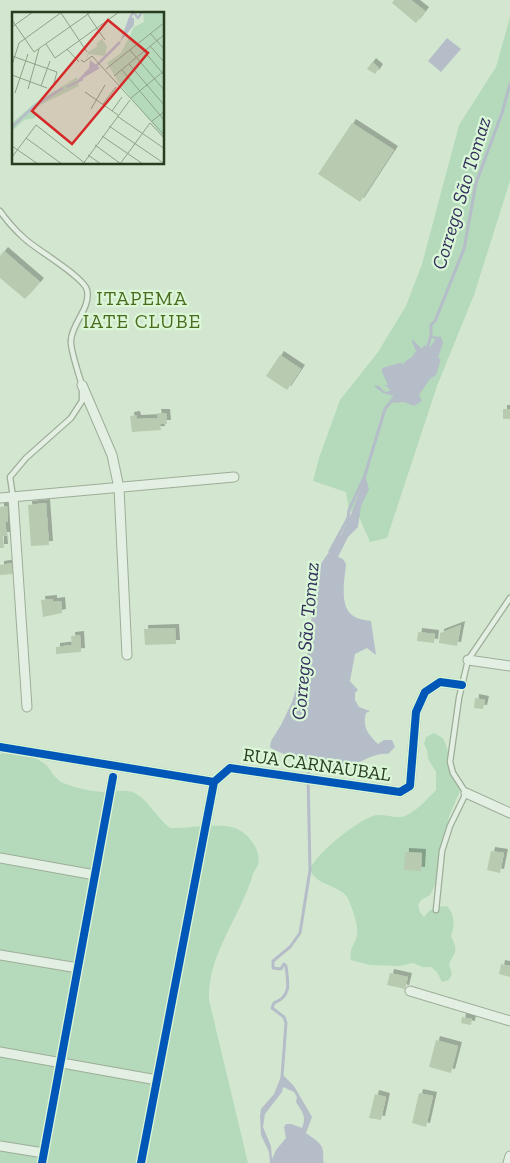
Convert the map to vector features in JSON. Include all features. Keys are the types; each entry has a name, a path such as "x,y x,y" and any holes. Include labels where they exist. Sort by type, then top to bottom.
{"street":[{"path":"82,385 112,455 119,488 127,655"},
{"path":"0,498 234,478"},
{"path":"13,497 27,708"},
{"path":"468,660 510,666"},
{"name":"RUA CARNAUBAL","path":"214,782 230,768 400,792 410,786 416,712 425,692 440,682 462,685"},
{"path":"0,746 214,782 141,1163"},
{"path":"42,1163 113,777"},
{"path":"466,793 510,813"},
{"path":"0,858 95,875"},
{"path":"0,955 78,968"},
{"path":"410,990 510,1021"},
{"path":"0,1052 157,1080"},
{"path":"0,1146 44,1153"},
{"path":"508,1163 510,1156"}],"lane":[{"path":"0,211 26,240 78,278 87,288 88,299 70,341 82,385 82,401 71,418 26,458 10,477 13,497"},
{"path":"436,910 442,851 450,826 466,793 453,773 450,762 462,685 468,660 510,598"}],"green space":[{"path":"510,17 510,181 474,295 437,386 387,538 370,542 359,517 349,510 346,492 313,481 319,458 340,400 378,352 406,306 422,264 459,125 496,67"},
{"path":"434,733 443,738 460,791 449,816 442,871 430,895 421,900 418,905 424,917 434,908 447,906 453,917 454,924 451,936 455,950 449,964 452,974 449,980 442,982 437,972 431,967 422,967 413,963 399,966 370,965 351,960 351,950 356,938 357,926 349,900 339,890 318,880 310,870 320,855 360,822 377,815 400,817 407,815 419,807 436,790 436,772 428,759 424,744 426,737"},
{"path":"0,754 26,756 43,762 60,781 75,787 90,791 126,791 134,793 142,798 170,828 227,826 244,833 256,848 259,859 258,864 213,967 209,1000 248,1163 0,1163"}],"shaded area":[{"path":"447,38 461,49 441,72 428,61"},
{"path":"431,336 441,337 443,343 438,358 441,359 436,375 430,379 419,395 422,401 414,406 404,402 389,403 395,399 394,396 383,393 375,387 375,385 379,386 385,392 390,391 388,387 383,385 388,385 382,368 400,363 403,364 412,357 416,351 412,339 421,348 424,347 423,345 430,347 435,340"},
{"path":"365,475 369,489 361,506 358,527 348,537 338,557 343,559 346,564 344,589 346,607 349,612 359,619 371,621 376,655 367,648 355,654 350,681 358,690 355,693 355,700 359,707 370,711 366,713 365,726 371,737 378,744 384,740 392,740 395,747 388,754 377,755 350,766 338,767 294,757 270,747 271,741 292,702 307,657 312,613 311,581 342,533 352,512"},
{"path":"282,1074 294,1086 312,1117 306,1133 321,1145 324,1163 270,1163 269,1152 261,1135 260,1116 261,1109 274,1094","holes":["283,1087 294,1092 297,1097 296,1102 303,1114 302,1128 286,1124 284,1127 286,1138 276,1150 272,1159 271,1146 263,1127 265,1114 282,1092"]}],"building":[{"path":"394,0 411,0 425,11 416,23 392,3"},
{"path":"372,62 379,68 375,74 367,69"},
{"path":"352,123 394,150 360,202 318,174"},
{"path":"4,251 40,282 25,299 0,278 0,256"},
{"path":"280,355 301,369 287,390 266,376"},
{"path":"503,409 510,409 510,419 503,419"},
{"path":"157,413 166,413 167,424 160,424 161,430 132,432 130,416 136,415 137,419 158,418"},
{"path":"46,503 49,545 31,546 28,505"},
{"path":"7,506 8,522 5,522 7,536 3,536 4,548 0,548 0,507"},
{"path":"13,563 14,574 0,575 0,565"},
{"path":"53,599 53,602 61,601 62,613 43,617 41,600"},
{"path":"461,625 457,646 439,643 440,633"},
{"path":"175,628 176,644 145,645 144,629"},
{"path":"418,632 435,634 434,643 417,641"},
{"path":"80,635 81,652 56,654 56,647 72,645 71,636"},
{"path":"475,698 485,700 483,709 474,708"},
{"path":"491,851 504,853 500,873 487,870"},
{"path":"405,852 422,853 421,871 404,870"},
{"path":"501,964 510,966 510,977 499,974"},
{"path":"390,973 408,977 405,989 387,985"},
{"path":"462,1017 472,1019 471,1025 461,1023"},
{"path":"436,1040 458,1046 451,1073 429,1067"},
{"path":"419,1093 433,1096 426,1127 412,1123"},
{"path":"375,1094 386,1097 381,1120 369,1118"}],"waterway":[{"name":"Corrego São Tomaz","path":"427,349 431,336 431,325 435,321 464,249 476,183 502,113 510,84"},
{"name":"Corrego São Tomaz","path":"330,551 348,518 349,510 365,475 385,409 396,395"},
{"name":"Corrego São Tomaz","path":"282,1077 286,1023 284,1017 272,1008 274,1003 284,997 288,988 288,978 286,966 284,964 281,969 273,968 273,961 290,947 300,933 310,870 308,776 310,758"}],"cycle path":[{"path":"0,747 214,782 230,768 400,792 410,786 416,712 425,692 440,682 462,685"},
{"path":"42,1163 113,777"},
{"path":"141,1163 214,782"}],"district":[{"name":"ITAPEMA IATE CLUBE","path":"142,310"}]}
